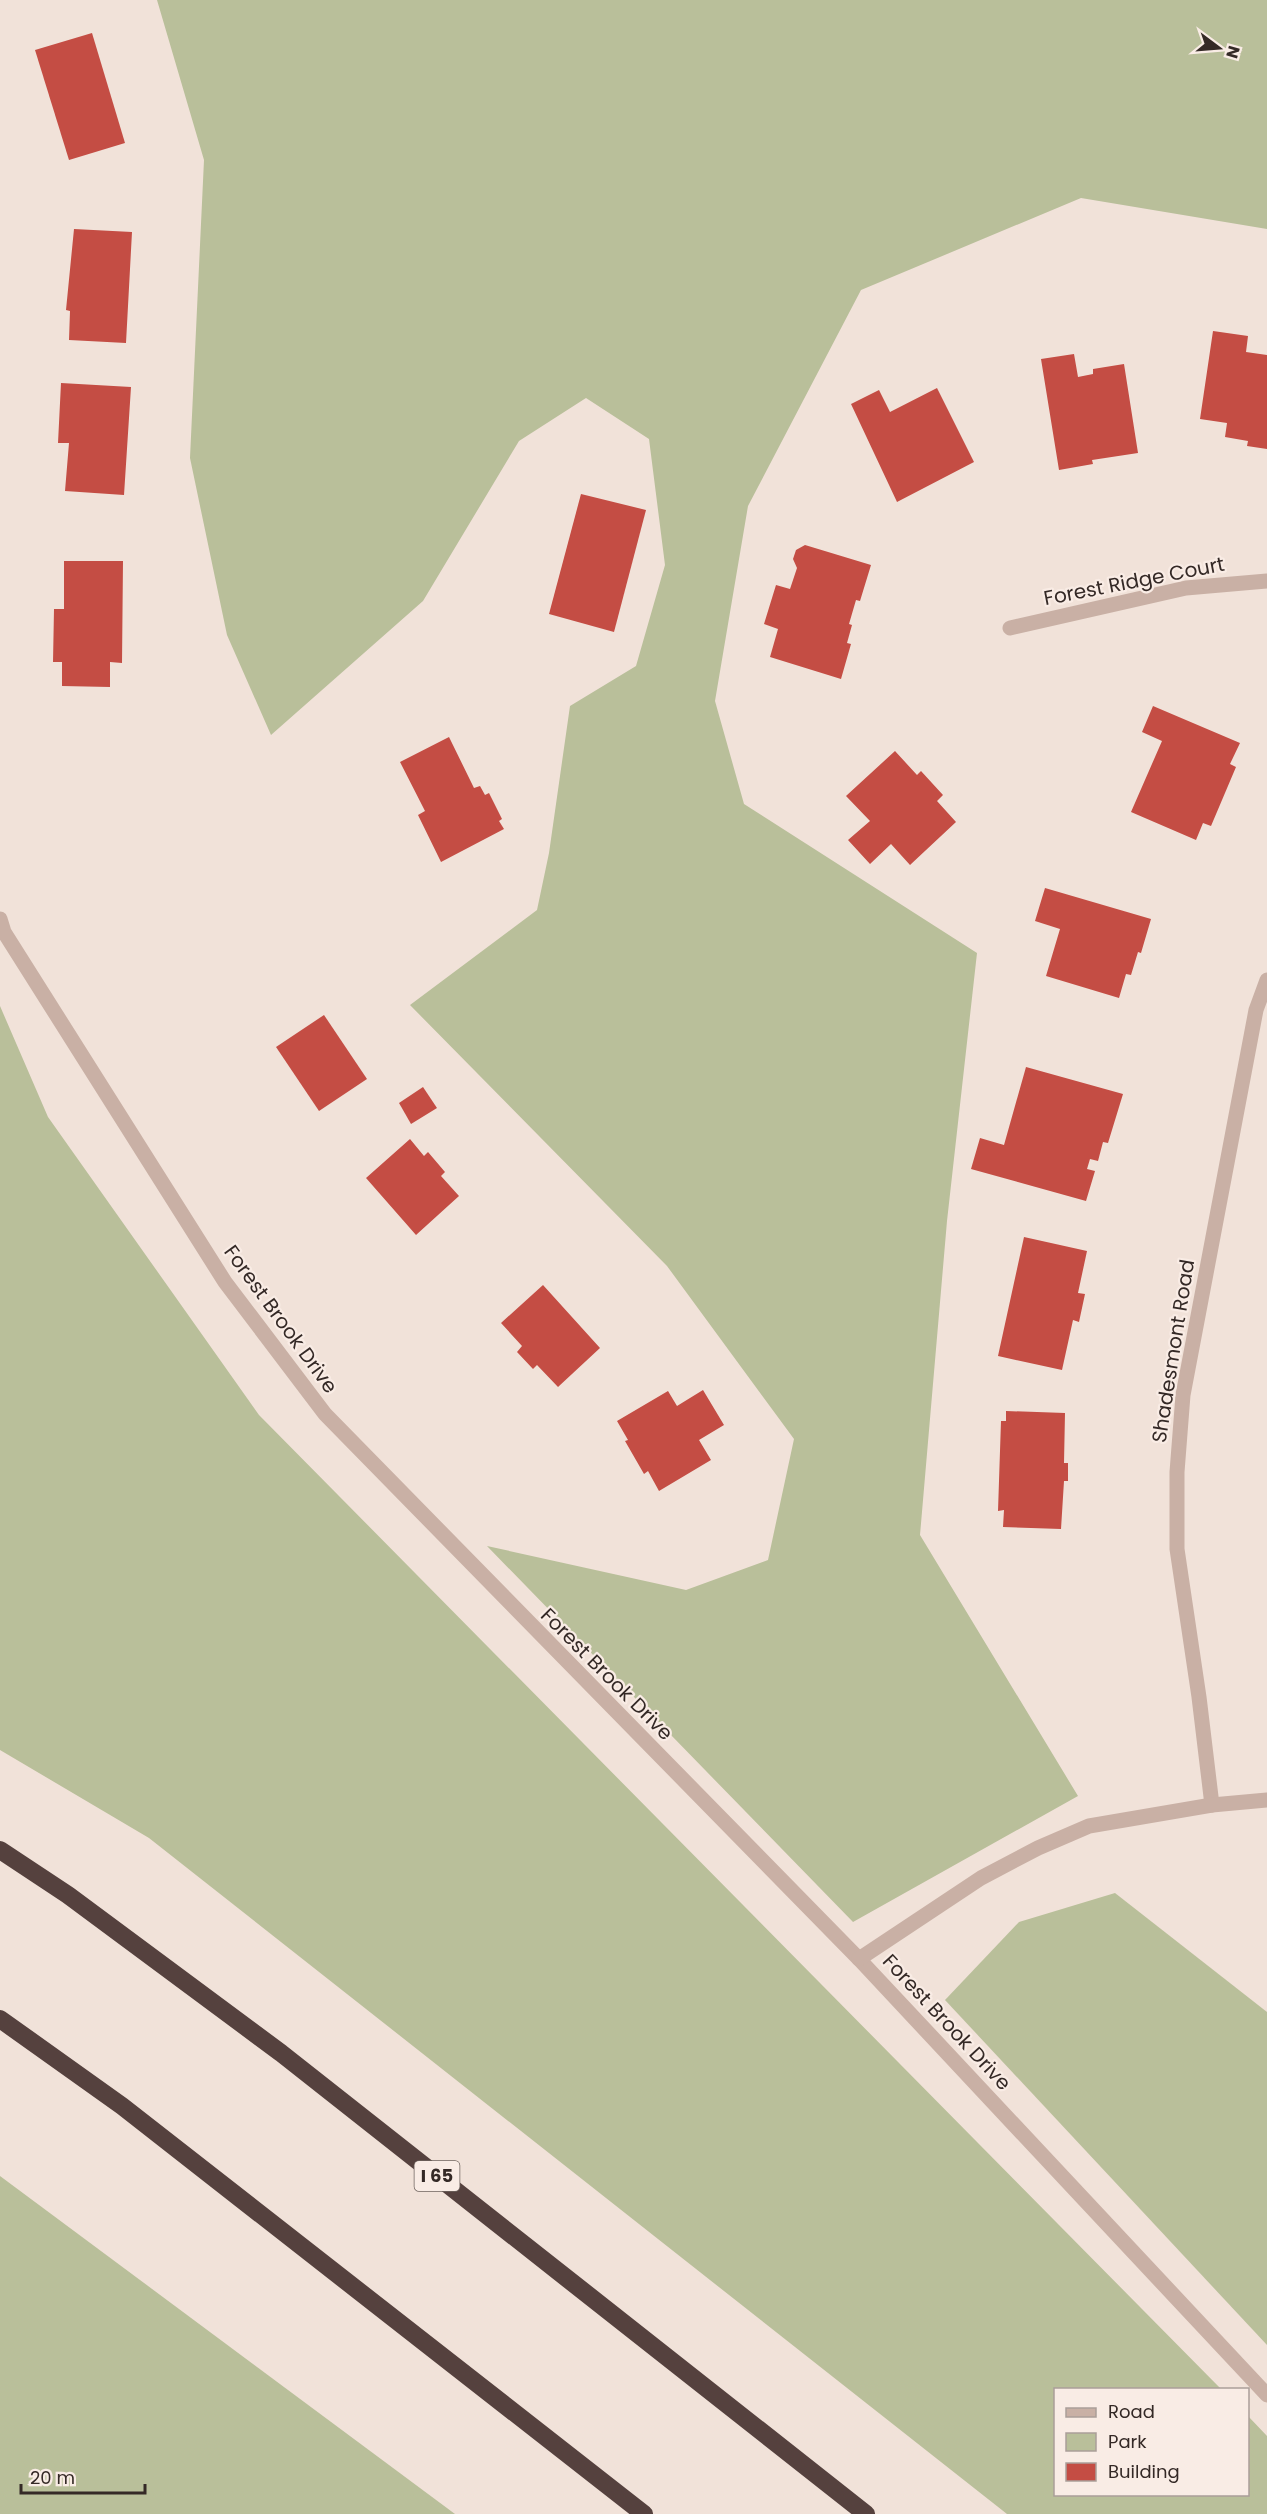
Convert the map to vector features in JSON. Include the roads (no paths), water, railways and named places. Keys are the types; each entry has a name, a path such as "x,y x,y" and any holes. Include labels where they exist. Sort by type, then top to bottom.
{"highway":[{"name":"I 65","path":"0,1850 68,1895 281,2053 866,2514"},
{"path":"0,2019 122,2106 644,2514"}],"street":[{"name":"Forest Ridge Court","path":"1010,628 1186,588 1267,580"},
{"name":"Forest Brook Drive","path":"0,919 4,932 225,1282 325,1414 859,1959 1267,2395"},
{"name":"Shadesmont Road","path":"1212,1805 1199,1696 1177,1549 1177,1472 1183,1395 1256,1010 1267,980"},
{"path":"859,1959 981,1878 1038,1848 1089,1826 1212,1805 1267,1800"}]}
